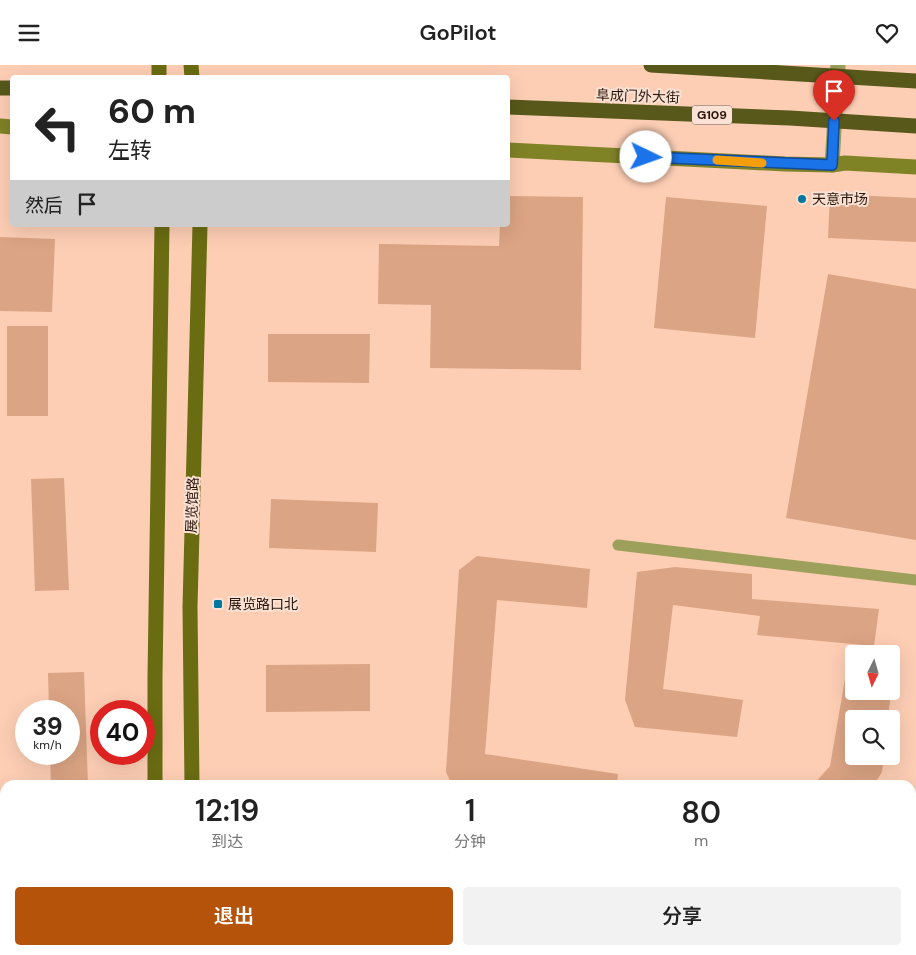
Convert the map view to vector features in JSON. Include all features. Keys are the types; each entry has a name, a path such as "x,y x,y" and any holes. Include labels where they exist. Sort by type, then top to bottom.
{"highway":[{"path":"651,65 838,70 916,81"},
{"name":"阜成门外大街","path":"510,107 916,126"}],"main road":[{"path":"155,780 162,227"},
{"name":"展览馆路","path":"192,780 190,607 200,227"}],"street":[{"path":"832,165 838,70"},
{"path":"510,150 916,167"}],"lane":[{"path":"618,545 916,580"}],"building":[{"path":"830,194 916,198 916,242 828,238"},
{"path":"510,196 583,197 581,370 430,368 431,305 378,304 379,244 499,246 500,227 510,227"},
{"path":"666,197 767,206 755,338 654,328"},
{"path":"0,237 55,239 52,312 0,311"},
{"path":"828,274 916,289 916,540 786,518"},
{"path":"7,326 48,326 48,416 7,416"},
{"path":"268,334 370,334 369,383 268,382"},
{"path":"64,478 69,590 35,591 31,479"},
{"path":"271,499 378,503 376,552 269,548"},
{"path":"477,556 590,569 587,608 497,600 485,754 618,774 617,780 450,780 446,772 459,570"},
{"path":"675,567 752,574 752,599 879,609 874,645 757,635 760,616 673,605 663,689 743,700 737,737 635,727 625,700 637,572"},
{"path":"370,664 370,711 266,712 266,665"},
{"path":"84,672 88,780 51,780 50,765 80,765 80,700 49,700 48,673"},
{"path":"845,679 845,700 890,700 889,710 845,710 845,765 883,765 882,772 877,780 818,780 830,766"}],"slow traffic":[{"path":"717,160 762,163"}],"place":[{"name":"天意市场","path":"802,199"},
{"name":"展览路口北","path":"218,604"}],"route":[{"path":"646,157 832,165 834,121"}]}
